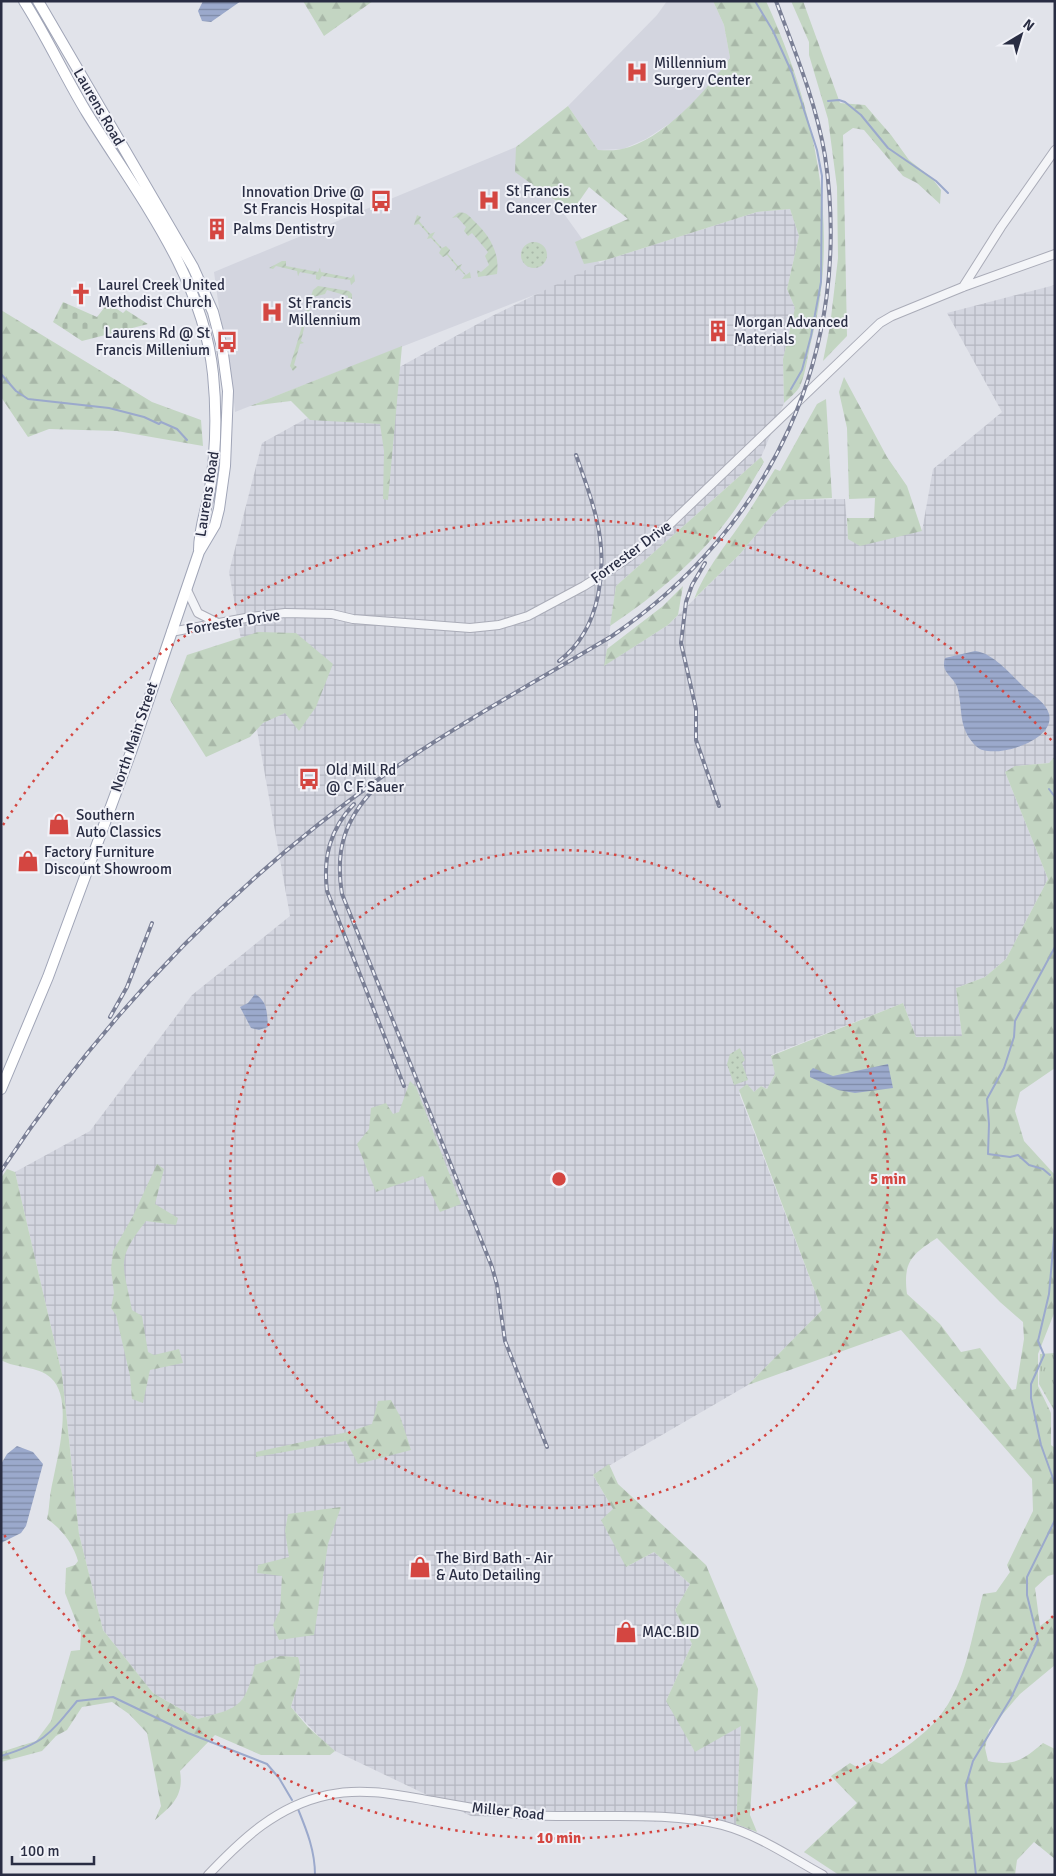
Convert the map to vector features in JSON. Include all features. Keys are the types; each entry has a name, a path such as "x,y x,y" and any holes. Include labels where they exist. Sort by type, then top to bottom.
{"main road":[{"name":"Laurens Road","path":"31,2 110,126 193,267 212,312 222,347 228,391 226,466 215,525 199,552"},
{"name":"Laurens Road","path":"31,2 100,134 177,259 193,295 205,331 213,372 216,448 209,495 199,529 199,552"},
{"path":"100,134 110,126"},
{"name":"North Main Street","path":"1,1089 48,977 131,752 199,552"}],"street":[{"path":"963,287 993,243 998,239 1055,150"},
{"name":"Forrester Drive","path":"172,632 250,617 302,613 470,628 499,626 528,616 584,586 625,560 667,527 876,326 892,316 963,287 1055,254"},
{"path":"187,590 198,613 218,623"},
{"name":"Miller Road","path":"208,1875 250,1832 279,1813 316,1798 364,1791 519,1814 659,1818 710,1822 745,1832 823,1875"}],"shaded area":[{"path":"667,1 713,1 724,25 730,58 712,84 675,120 646,139 623,149 598,150 568,106 657,15"},
{"path":"516,147 603,268 235,412 230,364 214,272"},
{"path":"790,209 799,236 787,289 795,308 783,359 784,403 761,457 616,586 605,665 668,625 740,554 773,514 790,500 845,499 848,539 922,531 933,469 1002,412 947,313 1055,285 1055,756 1049,763 1016,766 1005,772 1048,879 1006,959 985,977 956,988 962,1036 916,1037 903,1003 771,1055 775,1074 767,1089 761,1086 754,1092 739,1093 822,1310 748,1385 593,1475 613,1509 626,1567 654,1552 690,1584 675,1610 692,1644 666,1701 741,1726 736,1824 471,1816 335,1751 325,1743 291,1707 300,1678 255,1665 250,1689 235,1709 198,1719 153,1693 103,1630 79,1534 62,1374 15,1172 90,1131 192,995 290,916 229,572 262,443 492,316 606,260 757,212"}],"green space":[{"path":"303,1 373,1 324,36"},
{"path":"713,1 766,1 798,82 818,166 823,209 824,252 820,295 802,381 797,390 784,403 783,359 795,308 787,289 799,236 790,209 757,212 606,260 584,264 575,242 628,219 589,187 573,210 548,196 515,172 516,147 568,106 598,150 619,150 637,144 653,136 668,125 709,85 730,58 724,25"},
{"path":"791,1 803,1 840,103 865,105 891,135 909,160 932,178 941,190 940,204 917,183 903,176 864,130 853,128 843,135 847,336 823,361 830,326 838,258 837,187 828,119 809,55 809,42"},
{"path":"458,213 465,213 469,216 489,238 497,258 497,274 478,277 477,270 481,272 489,265 485,256 488,252 472,233 468,236 464,231 466,227 457,217 452,218"},
{"path":"417,215 421,217 419,221 430,234 435,232 432,237 442,248 446,246 450,250 448,254 458,266 462,264 460,268 466,275 470,272 471,278 462,279 465,275 459,269 455,271 457,267 447,255 443,257 439,253 441,249 431,238 427,239 429,235 419,224 414,225"},
{"path":"534,242 543,246 547,255 543,264 534,268 525,264 521,255 525,246"},
{"path":"282,261 286,261 286,266 318,272 320,268 321,272 351,278 354,274 355,281 351,285 350,280 322,276 319,280 316,279 316,275 300,272 298,276 297,271 276,266 273,269 269,268"},
{"path":"318,286 349,291 352,294 352,299 348,301 348,296 327,290 325,294 313,297 307,320 310,321 310,324 305,324 301,341 304,343 300,344 294,365 297,367 293,371 290,366 313,290"},
{"path":"63,302 97,317 108,303 123,313 126,310 148,324 82,341 53,322"},
{"path":"1,310 152,402 201,420 203,446 117,431 49,429 28,437 1,397"},
{"path":"402,346 388,500 383,499 384,451 380,424 310,420 291,401 250,406"},
{"path":"844,377 887,457 907,486 922,531 860,546 848,539 847,518 874,518 875,498 849,499 847,428 839,392"},
{"path":"826,399 832,498 790,500 773,514 740,554 694,599 720,552 775,469 780,471 817,404"},
{"path":"761,457 764,462 742,499 707,544 661,588 610,626 616,586"},
{"path":"683,586 678,615 668,625 604,666 607,649 663,606"},
{"path":"258,632 296,633 333,664 316,707 299,731 285,713 263,723 250,737 206,757 170,700 187,655"},
{"path":"1055,756 1055,1068 1020,1092 1015,1111 1024,1141 1055,1175 1055,1311 1038,1354 1038,1386 1051,1413 1051,1445 1055,1448 1055,1574 1048,1576 1035,1588 1040,1626 1055,1615 1055,1665 1020,1694 989,1730 985,1748 988,1761 997,1763 1018,1760 1043,1743 1055,1749 1055,1859 1034,1842 1017,1860 1015,1875 839,1875 804,1852 857,1803 831,1776 850,1763 860,1769 873,1761 882,1764 926,1730 939,1717 948,1704 962,1674 983,1594 996,1592 1010,1572 1007,1565 1033,1511 1032,1479 901,1330 748,1385 822,1310 739,1090 747,1084 754,1092 761,1086 767,1089 775,1074 771,1056 903,1003 916,1037 962,1036 956,988 985,977 1006,959 1048,879 1005,772 1015,766 1049,763","holes":["937,1238 1000,1302 1023,1322 1024,1339 1016,1389 1012,1390 980,1348 961,1352 940,1324 907,1294 906,1274 908,1267 915,1255"]},
{"path":"740,1048 745,1060 742,1063 748,1080 734,1085 727,1064 730,1054"},
{"path":"410,1081 416,1087 461,1204 440,1212 423,1176 376,1192 357,1144 369,1129 371,1108 386,1103 393,1114 399,1112"},
{"path":"157,1164 164,1169 155,1204 178,1218 176,1225 146,1221 129,1245 124,1263 124,1272 132,1310 142,1316 148,1352 154,1355 179,1349 183,1363 150,1370 143,1403 132,1399 130,1376 116,1315 111,1308 114,1293 111,1269 113,1251 133,1216"},
{"path":"7,1169 15,1172 62,1374 79,1534 103,1630 153,1693 198,1719 222,1712 238,1704 248,1690 255,1665 280,1656 298,1657 300,1676 291,1707 308,1727 335,1751 330,1755 261,1755 215,1735 180,1771 180,1787 176,1799 155,1820 161,1806 147,1733 129,1714 112,1702 82,1707 67,1730 56,1736 42,1751 1,1762 1,1752 36,1741 51,1721 71,1651 80,1650 81,1634 65,1593 66,1568 75,1565 78,1561 66,1537 47,1519 63,1418 62,1402 58,1388 51,1378 39,1371 1,1360 1,1178"},
{"path":"1055,1353 1055,1412 1039,1384 1040,1354"},
{"path":"391,1400 400,1416 411,1450 358,1464 346,1441 256,1457 256,1452 348,1432 372,1424 378,1401"},
{"path":"609,1464 618,1484 706,1565 758,1689 750,1815 757,1832 736,1824 741,1726 695,1752 666,1701 692,1644 675,1610 690,1584 654,1552 626,1567 601,1520 613,1509 593,1475"},
{"path":"341,1507 328,1544 314,1635 279,1640 273,1625 280,1610 282,1576 257,1573 258,1565 289,1557 285,1531 288,1514"}],"water":[{"path":"203,1 241,1 211,22 202,21 198,11"},
{"path":"975,651 996,660 1045,706 1049,714 1048,724 1043,733 1021,746 1008,750 984,750 977,747 971,740 962,720 958,690 944,668 944,663 945,658"},
{"path":"255,994 265,1004 267,1013 268,1027 259,1030 251,1028 240,1007 248,1003"},
{"path":"888,1064 893,1088 855,1093 838,1090 810,1077 810,1071 813,1068 833,1076"},
{"path":"17,1446 33,1452 43,1464 26,1526 21,1533 1,1543 1,1464 7,1454"}],"waterway":[{"path":"755,1 773,31 792,73 817,150 822,176 821,282 811,336 802,370 791,389"},
{"path":"828,101 839,100 845,102 861,115 888,148 936,181 948,193"},
{"path":"1,374 16,391 28,399 109,408 144,417 177,429 187,440"},
{"path":"1049,789 1055,797"},
{"path":"1050,1175 1043,1169 1029,1165 1018,1155 1010,1157 988,1154 989,1124 987,1099 1004,1068 1014,1037 1015,1021 1055,947"},
{"path":"1055,1227 1049,1294 1038,1341 1044,1355 1031,1384 1031,1398 1041,1445 1055,1484"},
{"path":"976,1875 966,1785 973,1761 1011,1698 1038,1640 1027,1595 1027,1577 1055,1520"},
{"path":"1,1756 37,1742 52,1730 77,1701 113,1697 188,1733 267,1764 279,1778 292,1800"},
{"path":"298,1809 312,1849 315,1875"}],"railway":[{"path":"1,1171 82,1059 174,956 223,907 327,817 383,776 467,721 612,636 668,592 717,542 757,487 789,428 813,364 826,298 831,228 825,156 821,136 804,77 776,1"},
{"path":"559,661 573,648 585,632 593,614 601,575 600,536 589,493 576,455"},
{"path":"705,563 692,585 686,602 681,643 696,709 696,740 719,806"},
{"path":"375,788 356,812 344,837 340,864 342,894 492,1267 497,1285 505,1341 547,1447"},
{"path":"354,804 339,823 330,844 326,867 327,891 404,1086"},
{"path":"110,1017 127,987 152,923"}],"place":[{"name":"Millennium Surgery Center","path":"637,72"},
{"name":"St Francis Cancer Center","path":"489,200"},
{"name":"Innovation Drive @ St Francis Hospital","path":"381,201"},
{"name":"Palms Dentistry","path":"217,229"},
{"name":"Laurel Creek United Methodist Church","path":"81,294"},
{"name":"St Francis Millennium","path":"272,312"},
{"name":"Morgan Advanced Materials","path":"718,331"},
{"name":"Laurens Rd @ St Francis Millenium","path":"227,342"},
{"name":"Old Mill Rd @ C F Sauer","path":"309,779"},
{"name":"Southern Auto Classics","path":"59,824"},
{"name":"Factory Furniture Discount Showroom","path":"28,861"},
{"name":"The Bird Bath - Air & Auto Detailing","path":"420,1567"},
{"name":"MAC.BID","path":"626,1632"}]}
